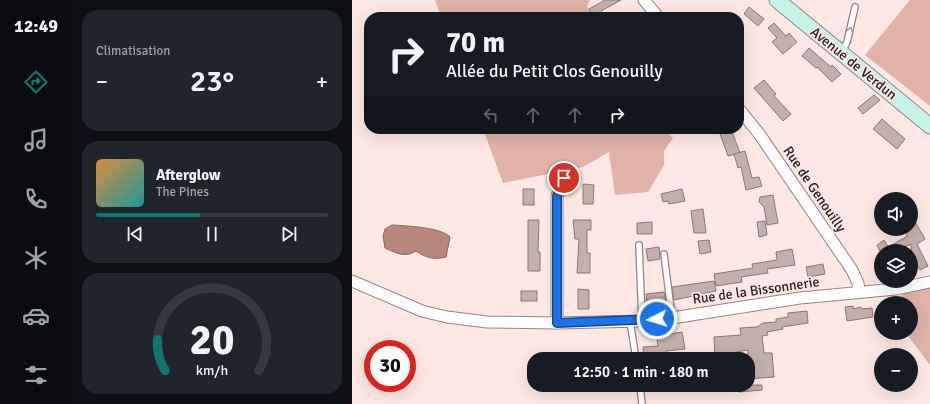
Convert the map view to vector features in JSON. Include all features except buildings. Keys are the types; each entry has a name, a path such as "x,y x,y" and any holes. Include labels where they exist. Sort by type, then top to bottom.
{"main road":[{"name":"Avenue de Verdun","path":"777,0 930,126"}],"street":[{"path":"644,0 654,12"},
{"name":"Rue de Genouilly","path":"744,115 760,135 848,264 858,283 859,291"},
{"path":"557,323 557,196 564,178"},
{"name":"Rue de la Bissonnerie","path":"352,281 422,311 447,317 487,322 557,323 642,321 672,318 800,298 859,291 896,289 930,282"}],"lane":[{"path":"842,52 847,42 855,7"},
{"path":"640,245 642,321"},
{"path":"664,254 672,318"},
{"path":"630,321 635,352"},
{"path":"641,392 642,404"}],"shaded area":[{"path":"435,0 590,0 587,6 590,12 439,12"},
{"path":"910,0 930,0 930,106 865,55"},
{"path":"485,134 669,134 673,138 664,151 664,165 648,192 615,195 609,152 583,167 503,183"},
{"path":"392,225 431,229 445,234 450,237 446,257 430,258 416,251 408,254 400,254 385,248 383,236 385,229"},
{"path":"930,289 930,365 911,340 918,340 918,296 902,296 903,294"}],"route":[{"path":"564,178 557,196 557,323 642,321 657,319"}]}
